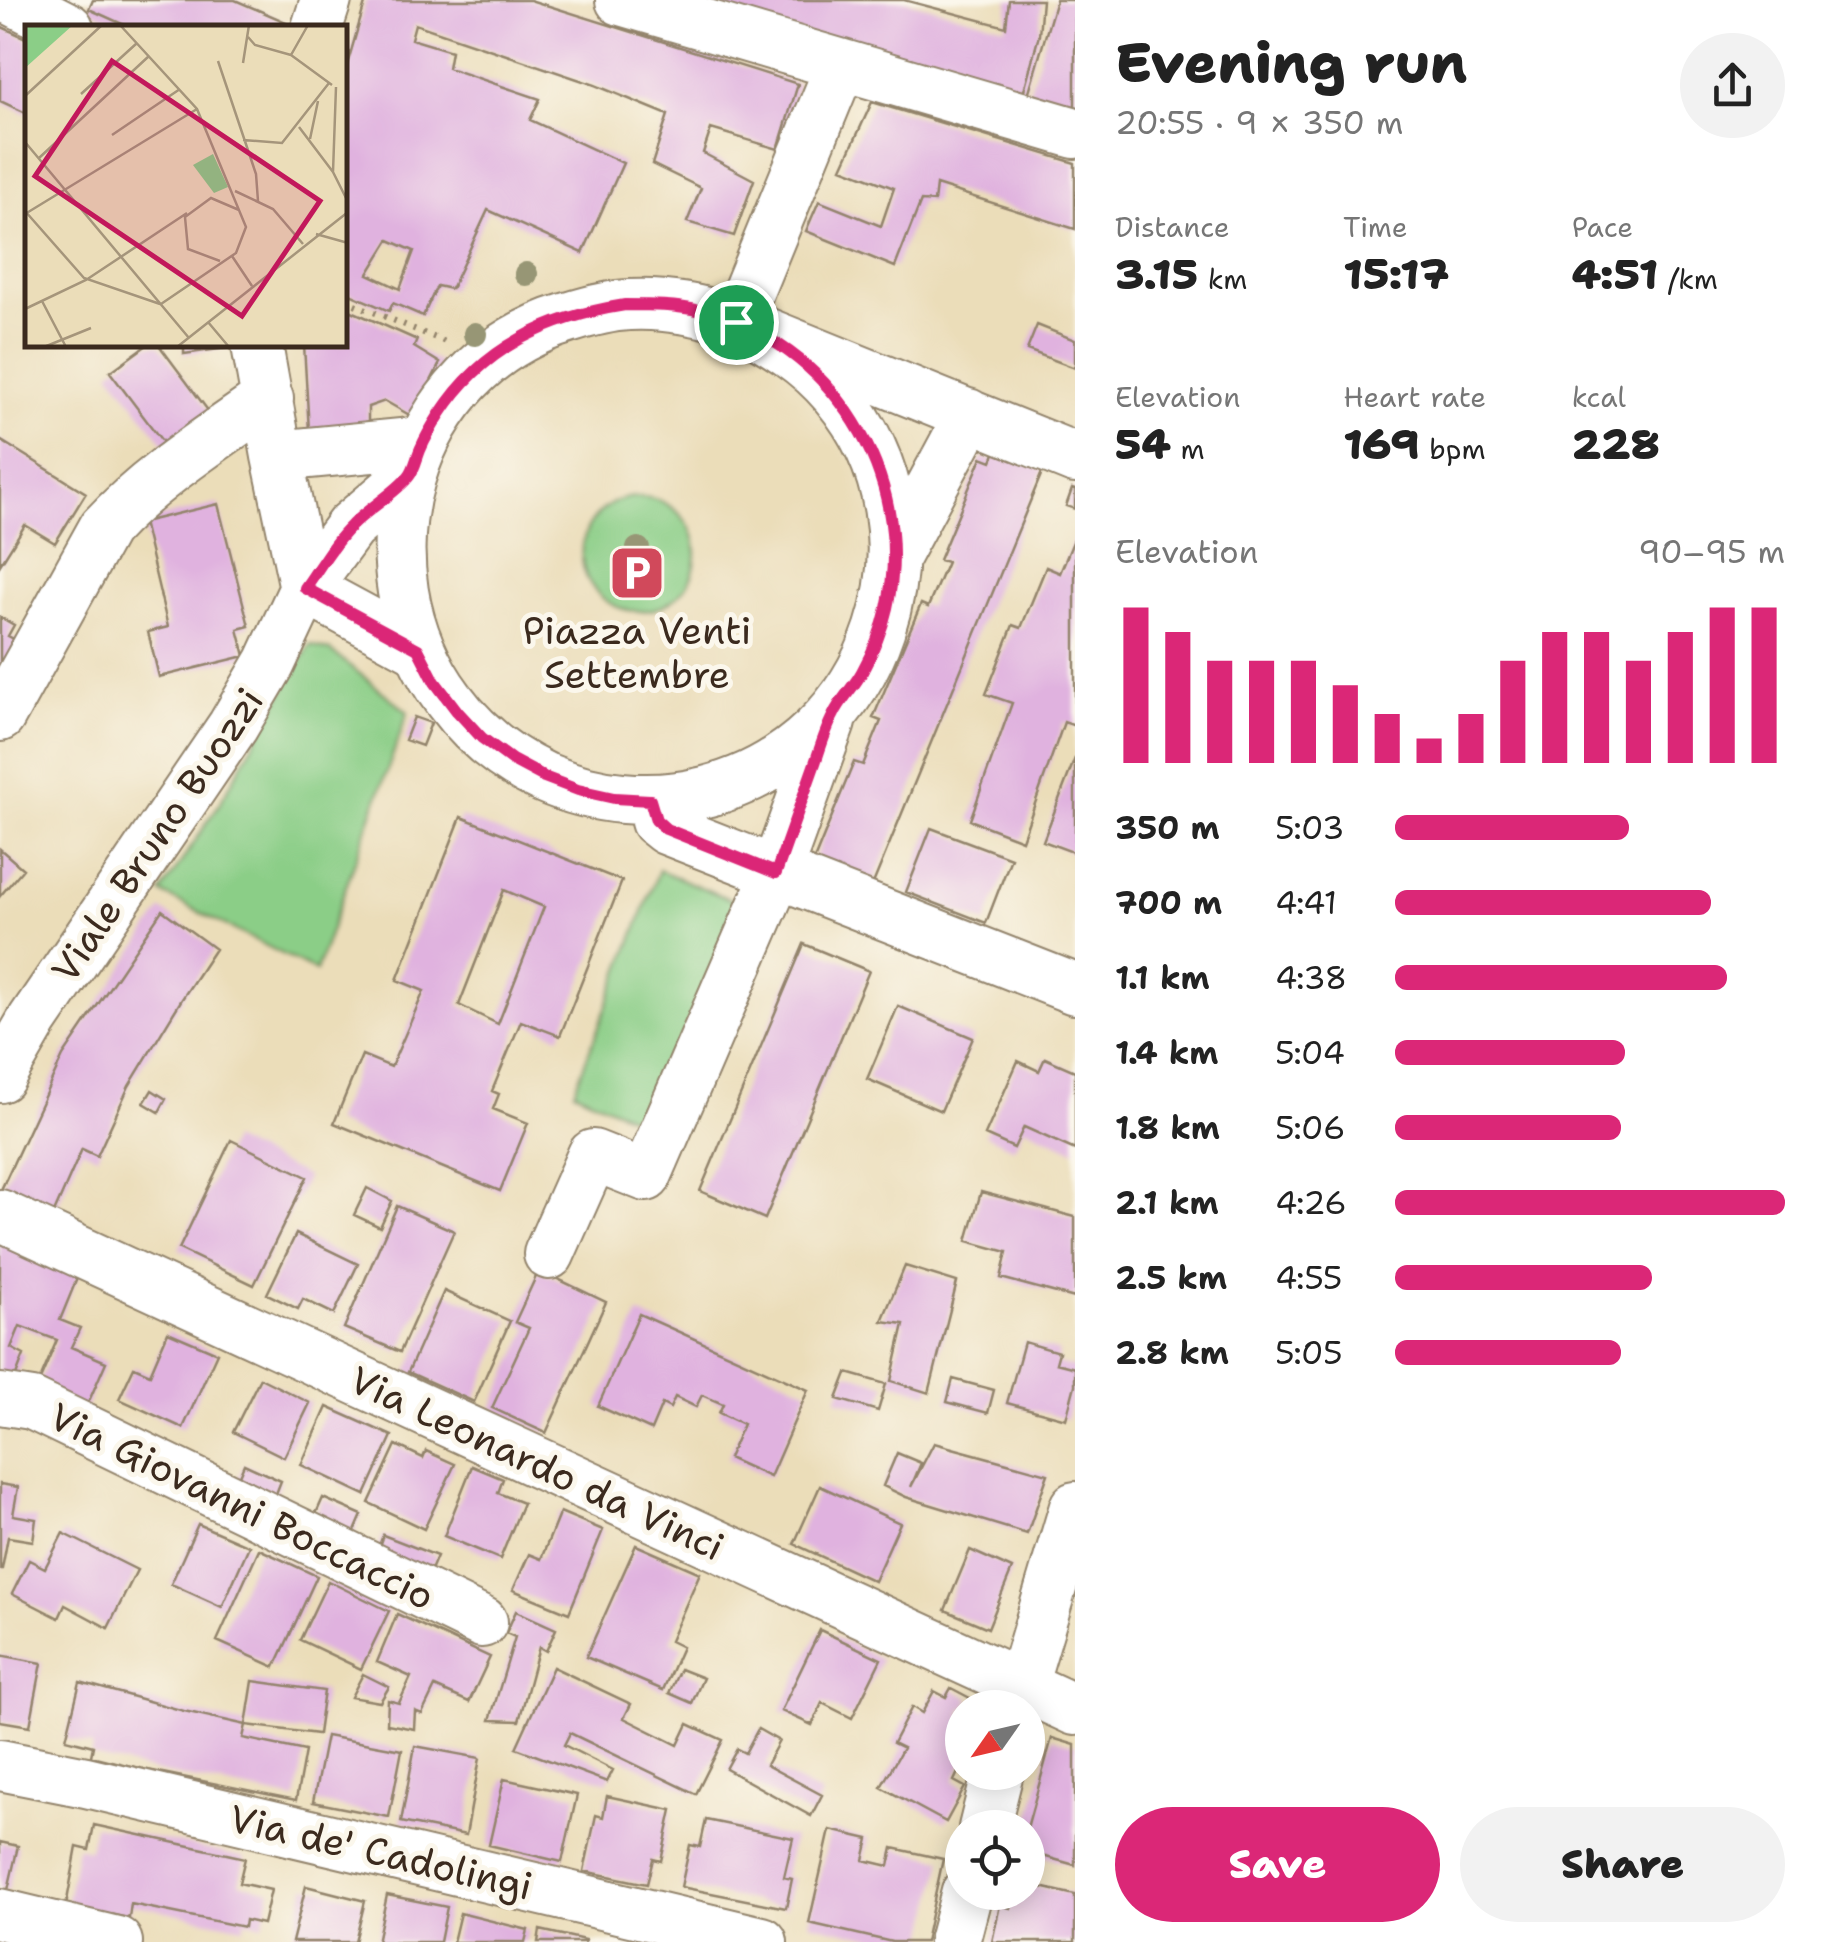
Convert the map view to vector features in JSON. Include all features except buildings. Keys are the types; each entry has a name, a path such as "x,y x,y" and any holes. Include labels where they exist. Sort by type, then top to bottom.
{"street":[{"path":"13,0 62,25"},
{"path":"67,25 78,0"},
{"path":"318,25 326,0"},
{"path":"622,0 1075,133"},
{"path":"0,14 25,26"},
{"path":"736,322 841,65"},
{"path":"736,322 764,335 816,372 838,396 871,450 889,511 894,557 878,636 863,670 834,712 790,754 758,773 706,792 650,800 614,798 544,777 482,738 435,682 418,649 404,607 398,563 400,519 417,459 452,398 488,360 519,338 552,322 592,310 625,305 700,310 736,322 1075,458"},
{"path":"259,348 305,588 418,649"},
{"path":"0,716 104,528 156,481 268,398"},
{"path":"894,557 968,414"},
{"path":"277,456 417,459"},
{"path":"305,588 350,527 417,459"},
{"name":"Viale Bruno Buozzi","path":"0,1077 33,1020 233,726 270,663 305,588"},
{"path":"548,1254 593,1155 646,1176 776,873 834,712"},
{"path":"650,800 656,820 666,829 1075,990"},
{"name":"Via Leonardo da Vinci","path":"0,1215 1003,1690"},
{"name":"Via Giovanni Boccaccio","path":"0,1399 32,1404 482,1622"},
{"path":"1020,1690 1075,1507"},
{"name":"Via Leonardo da Vinci","path":"1045,1703 1075,1710"},
{"name":"Via de' Cadolingi","path":"0,1764 762,1942"},
{"path":"954,1942 962,1910"},
{"path":"0,1914 116,1942"}],"path":[{"path":"348,301 488,360"}],"green space":[{"path":"639,497 661,502 679,514 691,532 696,554 691,576 679,594 661,606 639,611 617,606 599,594 587,576 582,554 587,532 599,514 617,502"},
{"path":"310,645 331,651 408,712 316,971 161,893 218,806"},
{"path":"659,870 744,905 649,1125 574,1091"}],"place":[{"name":"Piazza Venti Settembre","path":"637,573"}],"route":[{"path":"625,305 700,310 736,322 791,352 838,396 871,450 882,480 893,543 887,606 878,636 863,670 834,712 776,873 666,829 656,820 650,800 578,790 512,760 482,738 457,711 435,682 418,649 305,588 350,527 410,476 423,442 463,385 488,360 519,338 552,322 625,305"}]}
